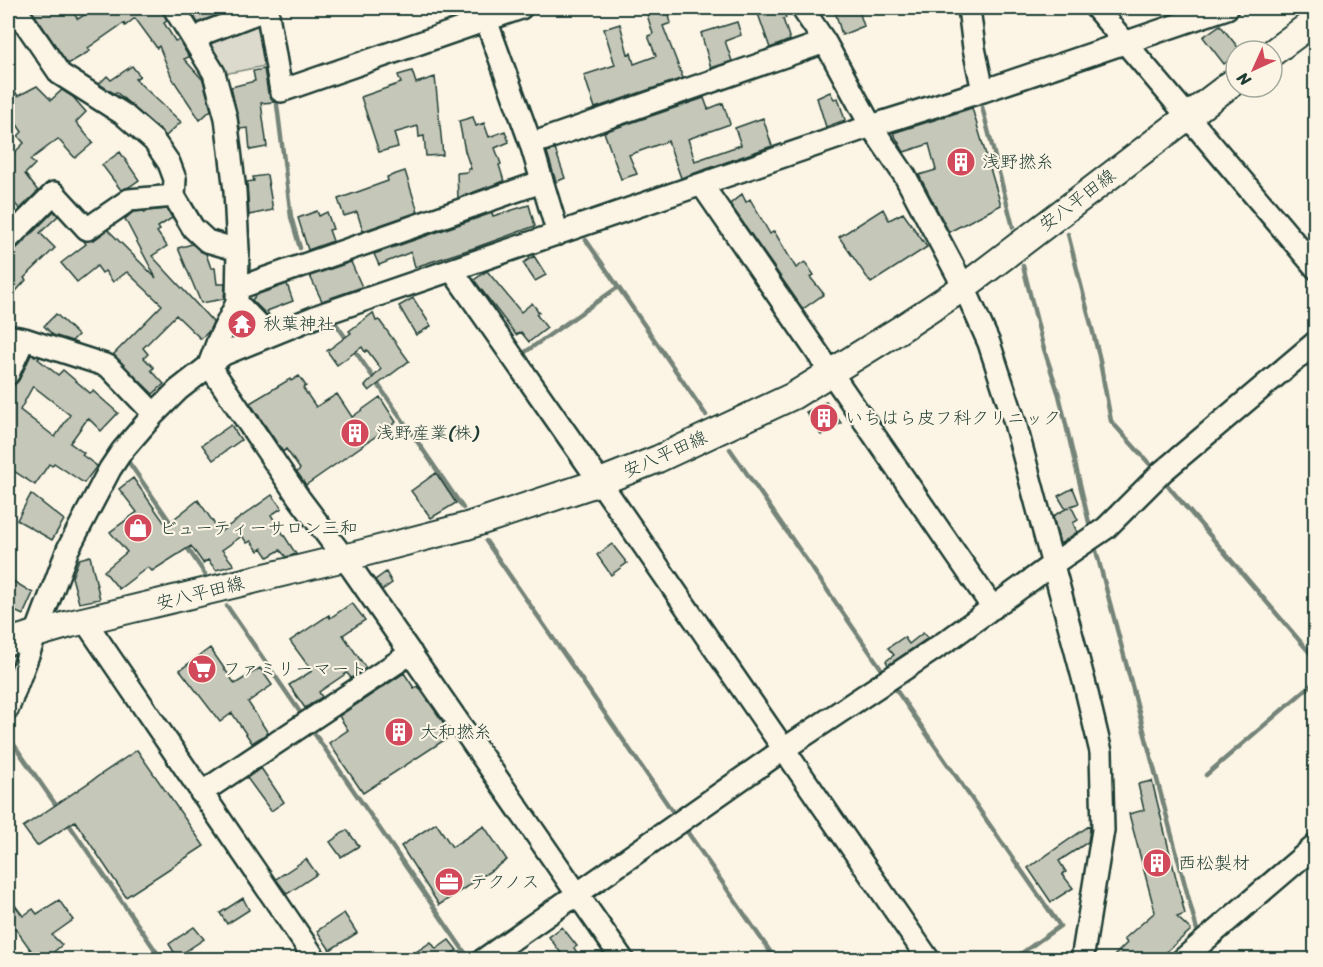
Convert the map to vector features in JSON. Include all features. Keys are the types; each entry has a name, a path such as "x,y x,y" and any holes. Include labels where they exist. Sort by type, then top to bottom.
{"main road":[{"path":"1284,44 1316,20"},
{"name":"安八平田線","path":"8,642 467,526 600,482 658,459 772,406 831,373 964,286 1224,89"}],"street":[{"path":"174,8 214,73 226,118 235,191 238,250 237,295 209,365"},
{"path":"195,41 207,32 266,8 281,91 521,8"},
{"path":"802,8 825,42 871,126 905,176 964,286 989,343 1015,423 1101,752 1103,830 1082,960"},
{"path":"969,8 983,91"},
{"path":"1096,8 1316,268"},
{"path":"8,708 68,549 98,490 122,451 154,414 178,390 224,354 320,315 871,126 983,91 1227,8"},
{"path":"20,9 60,74 123,114 154,141 169,163 175,179 174,196 193,228 207,241 238,250"},
{"path":"486,20 531,144 558,234"},
{"path":"531,144 825,42"},
{"path":"237,295 541,182"},
{"path":"702,185 993,608"},
{"path":"8,239 54,193 87,229 129,200 174,196"},
{"path":"452,270 929,960"},
{"path":"237,295 268,335"},
{"path":"8,374 16,338 108,366 154,414"},
{"path":"483,960 784,749 993,608 1106,528 1162,472 1316,342"},
{"path":"209,365 299,498 411,653 623,960"},
{"path":"85,621 316,960"},
{"path":"201,793 411,653"},
{"path":"1182,960 1316,845"}],"shaded area":[{"path":"259,17 270,65 219,75 203,46 208,38"}],"building":[{"path":"37,8 69,8 78,19 95,8 161,8 167,21 164,23 175,41 179,40 189,57 184,59 203,80 211,110 200,120 172,78 159,46 157,48 135,18 125,26 124,23 88,48 90,51 68,64 32,11"},
{"path":"189,8 235,8 198,23"},
{"path":"645,8 667,8 671,23 663,26 683,78 595,108 584,75 615,65 604,29 620,24 628,54 631,53 634,64 656,56 648,36 653,34"},
{"path":"756,8 783,8 786,18 783,19 790,40 770,48"},
{"path":"834,8 858,8 864,26 842,35"},
{"path":"737,22 741,35 725,41 732,61 711,68 701,33"},
{"path":"1220,25 1231,39 1224,39 1224,64 1203,37"},
{"path":"132,66 140,76 135,79 181,122 166,136 116,92 115,94 99,84 107,76 111,80"},
{"path":"264,69 268,93 275,102 261,103 267,147 250,150 248,128 240,129 231,87 255,81 253,71"},
{"path":"412,71 416,83 435,77 443,155 426,156 424,136 419,137 418,126 394,133 398,147 379,152 361,97 401,83 398,75"},
{"path":"8,81 18,96 37,86 51,100 62,90 73,97 86,112 76,122 93,143 75,158 58,139 30,160 35,164 25,174 38,191 20,209 8,197 8,159 24,143 18,136 22,132 8,111"},
{"path":"830,92 834,99 838,98 845,120 826,127 817,98"},
{"path":"704,98 708,109 723,103 730,124 688,139 695,161 741,145 735,128 763,118 772,146 681,178 668,141 629,155 637,174 621,179 604,132"},
{"name":"浅野撚糸","path":"972,108 1001,205 949,232 919,175 936,170 929,144 904,152 893,133"},
{"path":"473,117 476,126 484,123 489,137 505,131 509,142 495,148 504,181 458,198 457,173 468,172 468,169 471,169 459,121"},
{"path":"555,149 565,178 556,182 547,152"},
{"path":"120,152 139,180 121,190 102,165"},
{"path":"405,171 418,212 363,231 357,212 344,216 338,199 388,181 387,177"},
{"path":"267,175 273,210 249,215 247,182 254,181 253,177"},
{"path":"742,194 746,202 750,199 770,234 774,231 796,268 805,262 814,275 810,277 824,294 803,309 730,204"},
{"path":"529,205 535,226 415,267 411,252 379,265 374,254 492,213 493,216"},
{"path":"167,209 172,218 158,227 160,230 157,232 167,246 152,256 213,322 209,331 201,339 176,315 143,348 148,354 144,358 154,368 151,370 164,384 153,394 113,355 162,305 127,272 113,282 105,271 102,273 97,266 77,282 61,263 86,244 84,241 94,240 108,230 156,278 125,219 133,212 144,211 145,213"},
{"path":"883,209 889,220 903,213 927,247 871,283 839,237"},
{"path":"54,211 58,216 40,233 55,248 24,278 26,280 8,300 8,251 17,248"},
{"path":"317,211 319,216 327,212 333,229 329,230 333,241 308,250 298,218"},
{"path":"192,244 206,254 211,268 215,268 217,284 225,284 224,299 201,303 178,248"},
{"path":"534,256 546,275 535,281 523,263"},
{"path":"351,262 362,287 322,301 310,276"},
{"path":"487,271 521,312 532,303 539,312 536,314 547,328 529,342 521,332 516,335 474,280"},
{"path":"287,284 293,301 267,311 269,315 252,300 256,295"},
{"path":"413,298 431,326 416,335 399,306"},
{"path":"373,313 376,321 379,320 409,361 369,391 365,386 381,369 367,350 365,352 362,347 337,365 327,351"},
{"path":"56,314 78,335 72,341 53,335 44,326"},
{"path":"31,355 40,357 38,359 58,375 63,370 90,393 93,391 118,413 101,431 88,418 70,443 97,466 84,483 54,463 52,466 49,464 35,485 8,467 8,390 19,380","holes":["33,386 70,415 55,437 20,410"]},
{"path":"299,376 306,386 303,388 316,407 337,394 352,417 380,397 396,422 306,485 297,472 300,469 286,449 283,452 250,403"},
{"name":"いちはら皮フ科クリニック","path":"826,402 841,423 821,435 806,412"},
{"path":"231,425 241,440 213,460 202,445"},
{"path":"436,473 456,503 431,518 411,491"},
{"path":"133,478 166,525 198,500 220,532 272,495 282,508 271,515 296,554 286,557 280,550 268,557 262,548 258,551 251,541 247,543 242,536 222,550 234,565 216,570 208,560 203,563 191,546 152,571 148,567 119,589 104,571 127,552 110,532 137,512 119,489"},
{"path":"1073,488 1079,503 1071,506 1078,520 1073,523 1077,532 1060,544 1053,516 1069,507 1065,508 1058,496"},
{"path":"31,494 64,520 52,540 17,520"},
{"path":"612,544 627,563 611,575 597,555"},
{"path":"90,556 100,599 79,603 72,577 79,559"},
{"path":"386,572 392,583 382,590 375,580"},
{"path":"8,578 33,593 23,615 8,608"},
{"path":"352,603 365,620 343,635 366,668 351,678 347,673 319,692 322,697 305,708 289,685 312,671 290,641"},
{"path":"923,633 928,638 888,665 886,661 894,655 888,648 904,637 909,644"},
{"path":"210,648 235,684 260,668 272,685 248,702 268,733 252,743 232,713 220,722 180,670"},
{"name":"大和撚糸","path":"404,673 414,688 418,686 452,735 363,793 329,743 348,730 339,716"},
{"path":"137,750 204,846 126,897 75,821 37,846 23,827"},
{"path":"261,768 284,802 271,811 247,778"},
{"name":"西松製材","path":"1152,781 1185,914 1177,917 1191,930 1157,960 1110,960 1127,943 1124,939 1155,912 1129,814 1144,810 1138,784"},
{"name":"テクノス","path":"436,823 452,847 484,826 507,860 439,905 401,846"},
{"path":"1089,826 1088,842 1059,861 1066,872 1062,874 1073,888 1051,902 1028,868"},
{"path":"347,830 359,846 341,857 330,842"},
{"path":"306,859 317,874 287,894 276,879"},
{"path":"8,896 23,916 33,909 37,914 59,900 73,920 52,935 62,945 44,960 38,960 15,928 8,933"},
{"path":"243,898 249,910 227,924 220,913"},
{"path":"344,913 357,933 330,950 317,931"},
{"path":"194,927 204,939 177,957 169,944"},
{"path":"562,927 577,946 574,948 582,960 566,960 549,937"},
{"path":"449,940 457,950 443,960 421,960 416,952 431,942 436,949"}],"waterway":[{"path":"276,97 291,217 300,248"},
{"path":"980,99 1013,227"},
{"path":"1068,234 1099,356 1111,421 1155,470"},
{"path":"586,240 706,415"},
{"path":"1023,266 1043,346 1059,395 1091,531"},
{"path":"521,355 618,287"},
{"path":"334,321 348,341"},
{"path":"353,348 463,508"},
{"path":"730,449 885,674"},
{"path":"130,464 173,526"},
{"path":"1162,479 1316,660"},
{"path":"486,541 677,818"},
{"path":"184,543 205,574"},
{"path":"1094,543 1197,930"},
{"path":"227,606 302,715"},
{"path":"1206,775 1316,681"},
{"path":"892,684 1060,926 1012,960"},
{"path":"312,730 470,960"},
{"path":"10,739 58,808"},
{"path":"66,820 162,960"},
{"path":"684,827 776,960"}],"place":[{"name":"浅野撚糸","path":"961,162"},
{"name":"秋葉神社","path":"242,324"},
{"name":"いちはら皮フ科クリニック","path":"824,418"},
{"name":"浅野産業(株)","path":"355,433"},
{"name":"ビューティーサロン三和","path":"138,528"},
{"name":"ファミリーマート","path":"202,669"},
{"name":"大和撚糸","path":"399,732"},
{"name":"西松製材","path":"1157,863"},
{"name":"テクノス","path":"449,882"}]}
